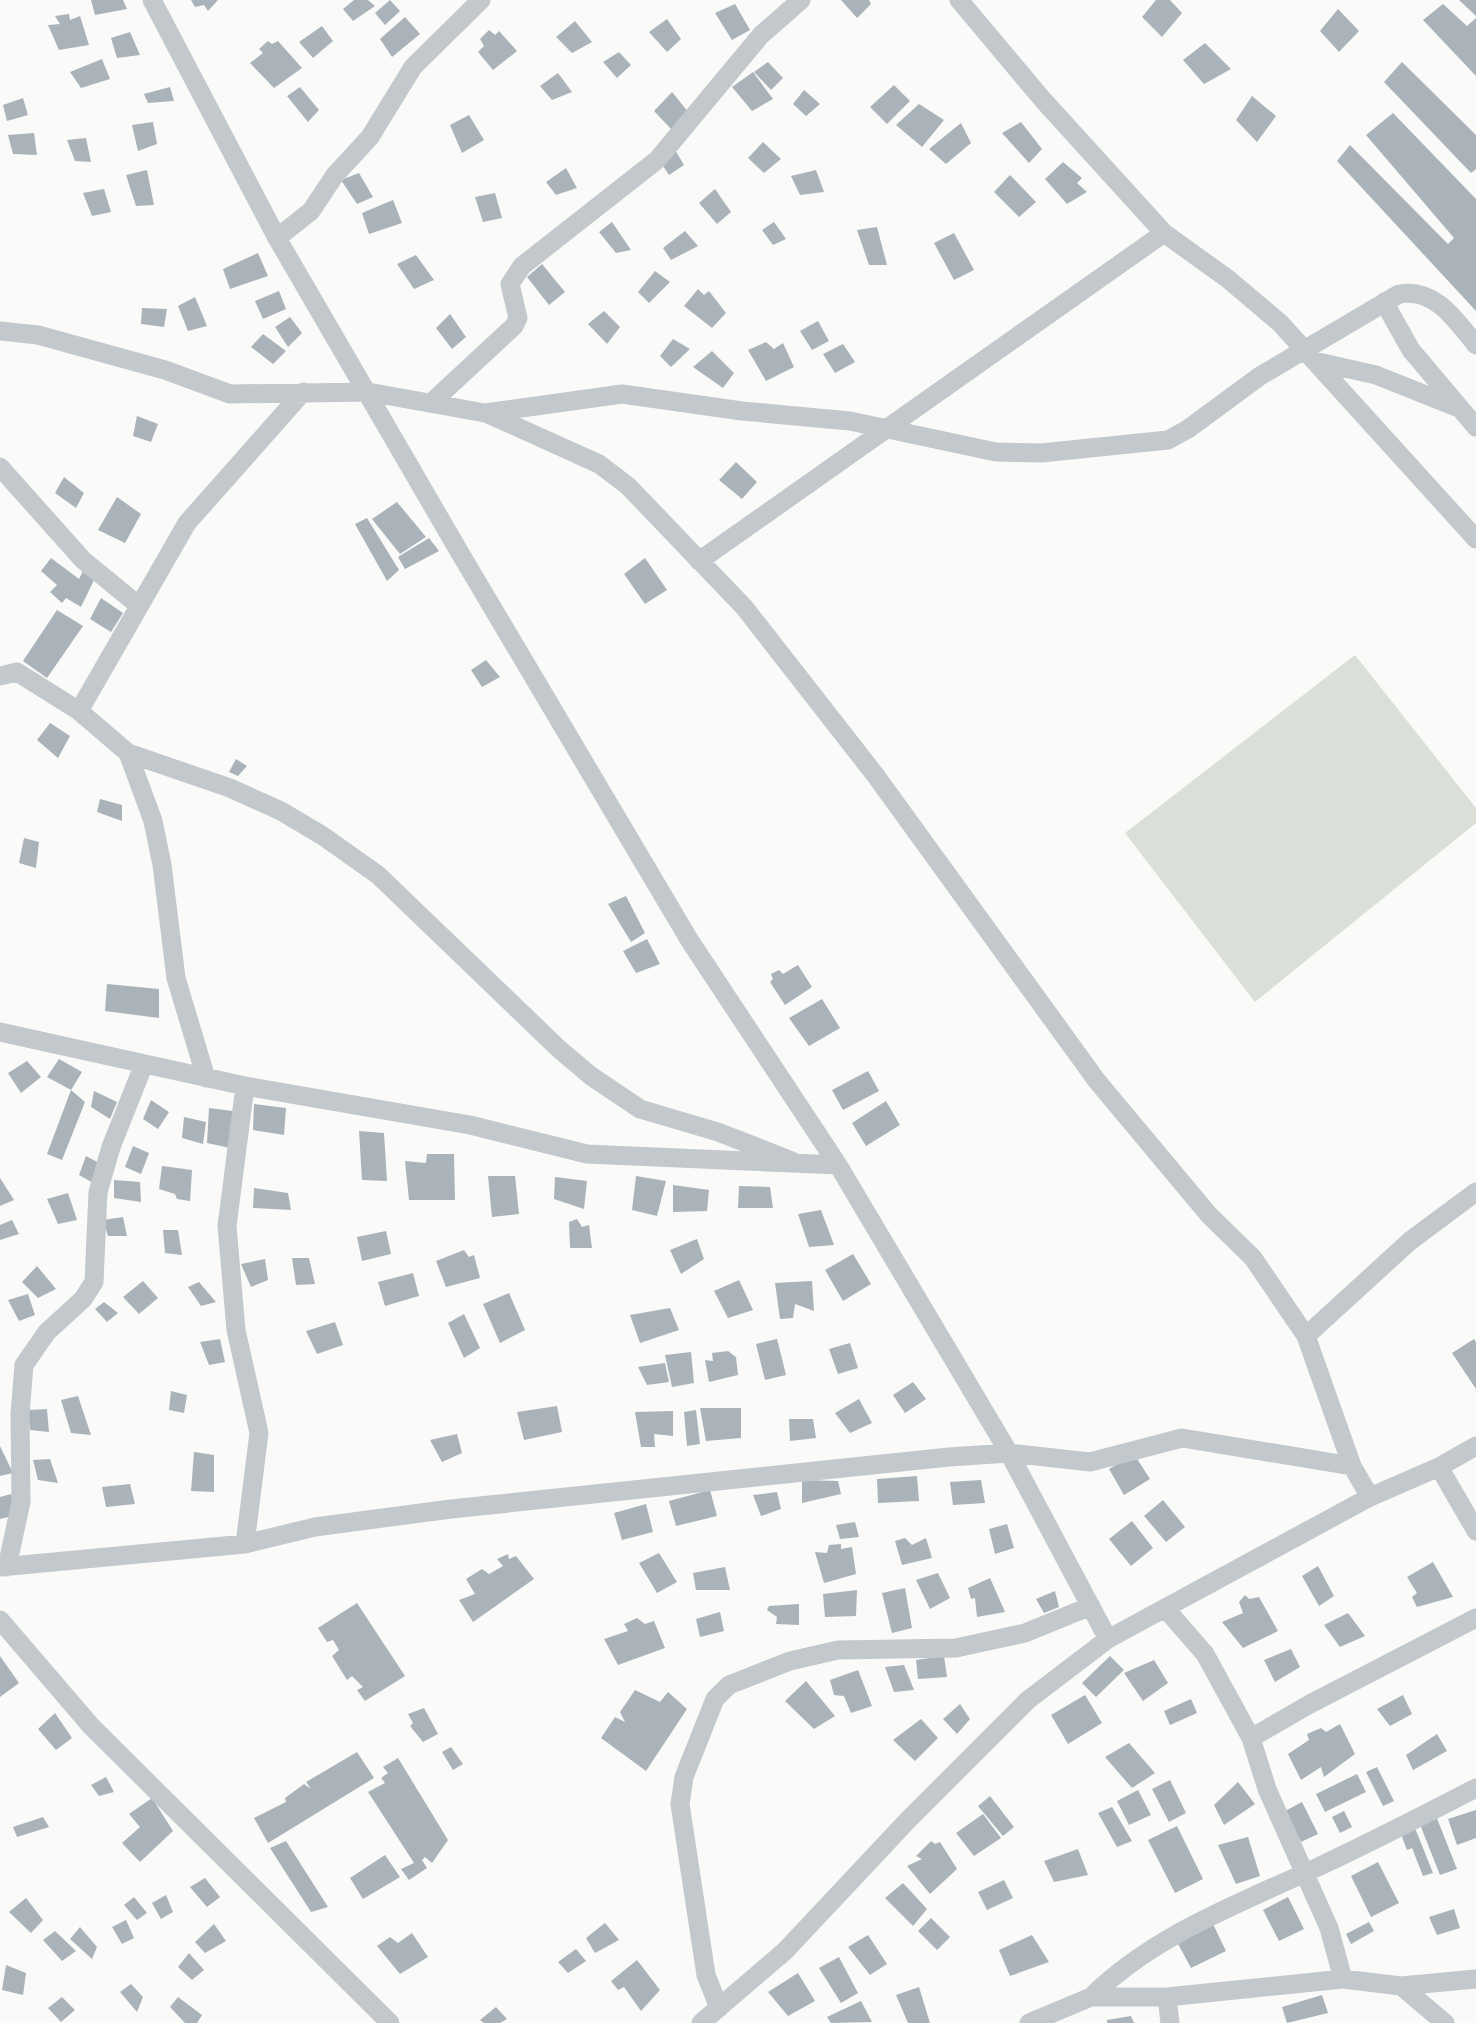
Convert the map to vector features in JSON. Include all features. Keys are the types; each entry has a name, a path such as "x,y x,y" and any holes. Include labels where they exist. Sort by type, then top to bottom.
{"street":[{"path":"152,0 278,238 690,941 838,1165 1009,1453 1108,1639"},
{"path":"278,238 322,198 335,175 383,120 413,67 481,0"},
{"path":"431,403 514,326 518,318 510,284 522,266 657,160 761,35 801,0"},
{"path":"959,0 1043,100 1164,233 1249,296 1280,323 1476,539"},
{"path":"699,561 1164,233"},
{"path":"485,413 622,394 889,428 996,452 1041,453 1168,440 1188,429 1260,376 1309,355 1399,294 1415,291 1427,296 1443,307 1476,345"},
{"path":"1384,302 1411,349 1476,427"},
{"path":"0,331 37,335 165,370 230,394 368,392 485,413 599,464 628,486 744,607 876,776 1097,1081 1209,1215 1253,1258 1306,1336 1352,1466 1370,1497"},
{"path":"1309,355 1376,375 1458,408"},
{"path":"79,711 187,523 303,391"},
{"path":"0,467 83,560 138,605"},
{"path":"0,676 17,672 79,711 128,753 230,788 281,811 323,836 378,875 567,1056 640,1109 718,1132 792,1161"},
{"path":"128,753 153,821 162,865 176,978 206,1078"},
{"path":"0,1032 245,1086 470,1125 587,1153 838,1165"},
{"path":"144,1064 111,1147 98,1192 94,1282 83,1299 47,1332 23,1365 20,1414 21,1503 3,1567 244,1544 315,1527 451,1509 1009,1453 1090,1462 1182,1438 1352,1466"},
{"path":"244,1544 259,1433 236,1330 227,1226 245,1086"},
{"path":"1306,1336 1410,1241 1476,1192"},
{"path":"701,2023 785,1951 908,1820 1028,1700 1108,1639 1370,1497 1439,1467 1476,1446"},
{"path":"1439,1467 1476,1531"},
{"path":"719,2008 706,1975 680,1792 715,1699 729,1685 749,1675 815,1655 838,1650 956,1648 1025,1633 1091,1605"},
{"path":"1165,1608 1205,1654 1251,1738 1267,1789 1329,1928 1343,1979"},
{"path":"1251,1738 1310,1704 1476,1618"},
{"path":"3,1629 91,1726 390,2023"},
{"path":"1029,2023 1091,1997 1120,1968 1153,1946 1254,1895 1373,1842 1476,1787"},
{"path":"1091,1997 1167,1997 1343,1979 1401,1986 1476,1979"},
{"path":"1401,1986 1445,2023"},
{"path":"1167,1997 1170,2023"}],"shaded area":[{"path":"1355,655 1476,808 1476,823 1255,1002 1125,833"}],"building":[{"path":"91,0 123,0 127,9 95,15"},
{"path":"191,0 218,0 208,11 204,5 195,7"},
{"path":"354,0 368,0 375,6 353,21 343,9"},
{"path":"390,0 400,11 385,25 375,13"},
{"path":"841,0 869,0 871,4 857,18"},
{"path":"1156,0 1170,0 1182,13 1162,37 1142,17"},
{"path":"1459,0 1476,0 1476,16"},
{"path":"735,4 750,30 732,40 715,13"},
{"path":"1443,4 1467,26 1476,18 1476,76 1423,20"},
{"path":"1338,9 1359,31 1339,52 1320,31"},
{"path":"69,14 70,20 80,16 89,45 59,50 48,25 60,24 55,16"},
{"path":"405,17 420,34 392,57 380,39"},
{"path":"667,19 681,39 667,52 649,32"},
{"path":"575,21 592,42 572,53 556,37"},
{"path":"322,26 333,41 313,58 299,42"},
{"path":"489,30 495,35 499,31 517,51 493,70 478,52 484,46 480,39"},
{"path":"130,32 140,55 117,58 111,38"},
{"path":"268,41 272,44 278,41 302,68 274,88 250,63 263,53 259,49"},
{"path":"1205,43 1231,69 1204,84 1183,60"},
{"path":"619,52 631,65 617,78 603,62"},
{"path":"102,59 110,79 81,88 70,72"},
{"path":"768,62 783,78 771,90 754,72"},
{"path":"1402,62 1476,135 1476,169 1471,173 1384,82"},
{"path":"753,72 773,99 752,111 732,87"},
{"path":"558,73 572,92 552,100 540,86"},
{"path":"894,85 910,101 887,124 870,107"},
{"path":"170,87 174,101 148,103 144,94"},
{"path":"300,87 319,110 308,122 287,96"},
{"path":"804,90 820,104 806,116 793,104"},
{"path":"672,92 689,113 671,129 654,111"},
{"path":"1252,96 1276,116 1257,142 1236,120"},
{"path":"23,98 28,115 7,121 3,105"},
{"path":"919,104 944,120 922,147 896,125"},
{"path":"1393,113 1476,199 1476,311 1337,161 1350,145 1448,244 1454,238 1366,135"},
{"path":"469,115 484,140 462,153 450,125"},
{"path":"153,122 157,144 138,151 132,125"},
{"path":"1021,122 1042,149 1029,163 1002,133"},
{"path":"961,123 971,143 946,164 929,149"},
{"path":"34,133 37,155 13,154 8,135"},
{"path":"86,138 91,162 75,161 67,140"},
{"path":"763,142 781,159 764,173 748,158"},
{"path":"674,148 684,165 669,175 661,163"},
{"path":"1063,162 1082,178 1077,183 1087,192 1067,204 1045,179"},
{"path":"566,168 577,188 556,195 546,182"},
{"path":"147,170 154,205 136,206 126,175"},
{"path":"816,170 824,192 800,195 791,176"},
{"path":"359,173 373,197 357,204 341,180"},
{"path":"1010,175 1036,202 1019,217 994,192"},
{"path":"104,189 111,212 92,216 83,193"},
{"path":"715,189 731,212 717,224 699,203"},
{"path":"495,193 502,218 483,222 475,197"},
{"path":"393,200 402,223 369,234 362,213"},
{"path":"612,222 631,250 616,253 599,232"},
{"path":"774,222 786,239 773,245 762,230"},
{"path":"877,227 887,265 869,265 857,230"},
{"path":"685,231 698,246 671,260 663,248"},
{"path":"954,233 974,270 954,280 934,243"},
{"path":"258,253 268,276 230,289 223,269"},
{"path":"416,255 434,280 414,289 397,264"},
{"path":"542,264 565,292 549,305 527,277"},
{"path":"655,271 670,282 649,303 638,292"},
{"path":"698,289 704,295 709,291 726,313 712,328 684,306"},
{"path":"279,291 286,309 263,319 255,301"},
{"path":"195,297 207,326 188,331 178,306"},
{"path":"142,308 167,309 164,327 141,324"},
{"path":"604,311 620,327 607,344 588,324"},
{"path":"450,314 466,337 452,349 436,328"},
{"path":"290,317 302,333 288,347 275,327"},
{"path":"818,321 829,341 812,350 800,331"},
{"path":"263,334 286,351 273,364 251,347"},
{"path":"673,339 690,349 671,367 660,356"},
{"path":"766,342 774,349 783,343 794,367 766,381 748,350"},
{"path":"843,344 855,362 835,373 823,354"},
{"path":"712,351 734,373 723,388 693,367"},
{"path":"137,416 158,424 151,442 133,436"},
{"path":"736,462 757,482 742,499 719,480"},
{"path":"64,477 84,493 76,508 55,493"},
{"path":"117,497 141,514 125,543 98,530"},
{"path":"397,502 426,537 400,554 372,519"},
{"path":"367,518 399,570 387,581 355,524"},
{"path":"429,538 439,551 405,569 398,557"},
{"path":"51,558 79,579 83,571 94,580 81,607 66,598 62,603 50,592 57,585 41,571"},
{"path":"645,558 667,590 645,604 624,574"},
{"path":"101,598 123,613 111,632 90,619"},
{"path":"57,610 83,626 47,678 23,661"},
{"path":"486,660 500,677 482,687 471,670"},
{"path":"50,723 70,736 58,758 37,740"},
{"path":"236,759 247,766 238,776 229,772"},
{"path":"100,799 122,805 122,821 97,812"},
{"path":"24,838 39,842 36,868 19,863"},
{"path":"626,896 645,933 631,942 608,904"},
{"path":"647,939 660,964 636,973 623,951"},
{"path":"798,965 812,987 785,1005 770,982 773,979 771,974 779,970 783,974"},
{"path":"107,984 159,989 159,1018 105,1011"},
{"path":"822,999 840,1028 809,1046 789,1018"},
{"path":"59,1059 82,1072 71,1090 47,1077"},
{"path":"27,1061 41,1077 21,1093 8,1073"},
{"path":"868,1071 879,1091 843,1110 832,1090"},
{"path":"71,1090 85,1102 62,1160 47,1154"},
{"path":"94,1091 117,1102 110,1119 91,1107"},
{"path":"151,1100 169,1112 158,1129 143,1119"},
{"path":"886,1101 900,1125 866,1146 852,1123"},
{"path":"254,1104 286,1108 284,1135 253,1130"},
{"path":"209,1108 233,1111 230,1148 207,1143"},
{"path":"184,1117 206,1122 203,1144 182,1138"},
{"path":"359,1131 384,1133 387,1181 362,1180"},
{"path":"133,1146 149,1153 141,1174 125,1167"},
{"path":"427,1154 454,1154 455,1200 409,1200 405,1161 426,1163"},
{"path":"86,1156 103,1165 95,1184 79,1175"},
{"path":"162,1166 192,1170 190,1201 177,1199 175,1194 159,1189"},
{"path":"488,1176 515,1176 519,1214 492,1217"},
{"path":"636,1176 666,1181 657,1216 632,1210"},
{"path":"555,1177 587,1181 584,1209 554,1199"},
{"path":"0,1178 14,1200 0,1206"},
{"path":"114,1180 140,1182 141,1202 114,1198"},
{"path":"673,1185 709,1190 707,1211 673,1212"},
{"path":"739,1186 770,1187 773,1208 738,1208"},
{"path":"254,1188 288,1193 291,1210 253,1208"},
{"path":"68,1193 77,1220 58,1224 47,1199"},
{"path":"821,1210 834,1245 809,1247 798,1214"},
{"path":"123,1217 127,1236 108,1236 103,1220"},
{"path":"577,1219 582,1227 589,1225 592,1248 570,1248 569,1222"},
{"path":"12,1220 19,1234 0,1240 0,1225"},
{"path":"163,1230 178,1230 182,1255 165,1253"},
{"path":"386,1231 391,1254 362,1261 357,1237"},
{"path":"697,1239 704,1259 681,1274 670,1250"},
{"path":"464,1250 469,1257 474,1255 480,1278 446,1287 436,1261"},
{"path":"853,1254 871,1284 843,1301 825,1270"},
{"path":"292,1258 309,1258 315,1284 296,1285"},
{"path":"265,1259 268,1280 251,1287 241,1264"},
{"path":"37,1266 56,1289 38,1298 22,1282"},
{"path":"413,1273 419,1296 385,1306 378,1282"},
{"path":"739,1280 753,1310 728,1318 714,1291"},
{"path":"143,1281 158,1298 139,1314 123,1297"},
{"path":"812,1281 814,1311 795,1304 793,1318 780,1319 775,1283"},
{"path":"199,1282 216,1302 201,1306 188,1287"},
{"path":"509,1293 525,1330 500,1343 483,1304"},
{"path":"28,1294 35,1315 19,1321 8,1300"},
{"path":"104,1302 118,1313 107,1322 95,1309"},
{"path":"670,1308 679,1330 640,1343 630,1315"},
{"path":"464,1314 480,1348 464,1358 448,1323"},
{"path":"335,1322 343,1345 317,1354 306,1331"},
{"path":"220,1339 225,1362 209,1365 200,1342"},
{"path":"777,1339 786,1375 765,1380 756,1344"},
{"path":"1474,1339 1476,1342 1476,1389 1452,1353"},
{"path":"850,1343 858,1368 838,1374 829,1349"},
{"path":"728,1351 736,1357 738,1375 709,1382 705,1360 713,1361 712,1353"},
{"path":"691,1352 694,1383 672,1387 665,1355"},
{"path":"665,1363 669,1382 647,1385 638,1367"},
{"path":"913,1382 926,1399 905,1413 893,1395"},
{"path":"171,1391 187,1395 184,1413 169,1410"},
{"path":"78,1396 91,1435 71,1433 61,1400"},
{"path":"859,1399 872,1423 850,1433 835,1413"},
{"path":"557,1406 562,1432 524,1440 517,1412"},
{"path":"700,1408 741,1408 741,1438 706,1441"},
{"path":"47,1409 49,1432 30,1430 28,1410"},
{"path":"696,1410 700,1444 687,1446 684,1412"},
{"path":"673,1411 673,1436 654,1434 655,1447 641,1447 635,1412"},
{"path":"789,1419 813,1419 816,1438 790,1441"},
{"path":"457,1434 462,1453 442,1462 430,1440"},
{"path":"0,1446 13,1473 0,1476"},
{"path":"194,1452 214,1455 214,1492 191,1491"},
{"path":"1134,1454 1150,1479 1124,1495 1109,1469"},
{"path":"50,1459 58,1483 38,1480 33,1460"},
{"path":"917,1476 919,1501 878,1503 877,1479"},
{"path":"802,1480 838,1481 841,1494 802,1503"},
{"path":"981,1480 985,1503 953,1505 950,1482"},
{"path":"130,1484 135,1504 106,1507 102,1487"},
{"path":"710,1490 717,1516 676,1526 669,1501"},
{"path":"777,1492 781,1509 761,1516 753,1495"},
{"path":"11,1494 17,1515 0,1519 0,1497"},
{"path":"1163,1500 1185,1527 1166,1542 1144,1516"},
{"path":"646,1504 653,1532 622,1540 614,1513"},
{"path":"1132,1521 1153,1548 1131,1566 1109,1539"},
{"path":"855,1522 859,1537 840,1539 836,1525"},
{"path":"1007,1524 1014,1548 995,1554 989,1529"},
{"path":"905,1538 912,1545 926,1538 932,1558 902,1565 895,1541"},
{"path":"841,1544 841,1549 852,1547 856,1574 824,1583 815,1552 827,1553 829,1545"},
{"path":"659,1553 677,1582 657,1593 639,1563"},
{"path":"508,1554 509,1559 516,1556 534,1579 473,1622 459,1600 475,1594 466,1579 482,1569 489,1574 503,1566 497,1559"},
{"path":"1433,1562 1453,1597 1417,1607 1412,1597 1417,1593 1407,1577"},
{"path":"1318,1566 1334,1596 1319,1606 1302,1576"},
{"path":"725,1567 730,1590 696,1590 693,1573"},
{"path":"938,1573 950,1598 930,1609 916,1580"},
{"path":"990,1578 1005,1612 977,1617 975,1598 971,1599 968,1588"},
{"path":"905,1588 912,1628 892,1633 882,1593"},
{"path":"857,1590 856,1616 825,1617 823,1594"},
{"path":"1055,1591 1059,1607 1044,1613 1036,1599"},
{"path":"1245,1595 1249,1599 1259,1597 1278,1631 1243,1648 1222,1622 1243,1613 1239,1602"},
{"path":"357,1603 405,1676 365,1701 357,1690 363,1687 352,1676 347,1680 332,1656 339,1650 333,1640 327,1642 318,1628"},
{"path":"799,1604 799,1625 776,1624 777,1617 767,1610 769,1606"},
{"path":"720,1612 724,1631 700,1637 696,1619"},
{"path":"1348,1613 1365,1636 1340,1647 1324,1625"},
{"path":"637,1618 645,1624 654,1621 665,1648 618,1665 604,1639 628,1631 624,1624"},
{"path":"1291,1649 1300,1667 1275,1682 1264,1660"},
{"path":"0,1656 19,1683 0,1697"},
{"path":"944,1656 947,1677 918,1679 916,1660"},
{"path":"1110,1656 1124,1670 1096,1697 1082,1683"},
{"path":"1154,1660 1168,1683 1143,1701 1124,1673"},
{"path":"904,1665 914,1690 894,1692 885,1667"},
{"path":"858,1670 872,1706 851,1713 844,1696 834,1695 830,1680"},
{"path":"806,1681 835,1716 814,1729 785,1701"},
{"path":"635,1690 660,1702 668,1692 687,1709 646,1771 601,1738 615,1717 625,1722 620,1712"},
{"path":"1085,1695 1102,1723 1068,1744 1051,1715"},
{"path":"1403,1695 1412,1714 1390,1726 1377,1709"},
{"path":"1191,1699 1197,1713 1170,1725 1164,1711"},
{"path":"960,1704 970,1719 957,1734 943,1719"},
{"path":"424,1708 438,1734 423,1742 410,1726 413,1723 408,1714"},
{"path":"55,1713 72,1738 56,1750 38,1729"},
{"path":"921,1719 938,1738 915,1761 893,1740"},
{"path":"1340,1724 1355,1754 1324,1777 1321,1767 1301,1780 1288,1754 1309,1740 1307,1734 1321,1728 1326,1732"},
{"path":"1437,1734 1447,1751 1413,1770 1406,1755"},
{"path":"1129,1743 1155,1773 1132,1788 1105,1757"},
{"path":"451,1747 463,1764 453,1770 442,1752"},
{"path":"357,1752 374,1778 268,1843 254,1818 286,1802 285,1798 304,1784 311,1789 306,1782"},
{"path":"398,1758 448,1840 432,1863 425,1857 422,1860 427,1868 409,1880 401,1869 414,1863 368,1792 385,1783 381,1778 388,1773 383,1767"},
{"path":"1377,1767 1394,1801 1383,1806 1366,1772"},
{"path":"1357,1774 1366,1792 1325,1812 1316,1794"},
{"path":"106,1777 114,1792 99,1796 91,1785"},
{"path":"1170,1780 1186,1813 1169,1822 1152,1789"},
{"path":"1238,1782 1255,1804 1224,1825 1214,1805"},
{"path":"1138,1790 1151,1815 1129,1825 1117,1801"},
{"path":"990,1796 1014,1827 1003,1836 978,1806"},
{"path":"152,1798 173,1831 140,1862 122,1843 140,1827 129,1814"},
{"path":"1302,1802 1318,1834 1301,1842 1285,1811"},
{"path":"1112,1807 1132,1841 1117,1847 1098,1813"},
{"path":"1476,1810 1476,1838 1457,1845 1448,1819"},
{"path":"1344,1811 1352,1827 1340,1833 1332,1817"},
{"path":"983,1814 1001,1838 974,1856 956,1833"},
{"path":"1436,1816 1457,1869 1440,1875 1419,1822"},
{"path":"43,1817 49,1827 17,1837 13,1827"},
{"path":"1413,1823 1433,1873 1423,1876 1412,1848 1407,1850 1399,1829"},
{"path":"1177,1826 1203,1879 1175,1893 1148,1840"},
{"path":"1248,1837 1260,1876 1236,1884 1218,1845"},
{"path":"286,1841 328,1907 311,1912 270,1848"},
{"path":"931,1841 935,1844 940,1842 957,1869 930,1894 907,1866 922,1859 916,1856"},
{"path":"1078,1849 1088,1875 1054,1882 1044,1861"},
{"path":"385,1855 400,1877 363,1899 350,1878"},
{"path":"1378,1862 1399,1903 1371,1917 1351,1876"},
{"path":"205,1878 220,1897 207,1907 190,1887"},
{"path":"1004,1880 1013,1898 987,1910 978,1892"},
{"path":"903,1883 927,1909 913,1926 885,1898"},
{"path":"166,1895 173,1912 161,1919 152,1903"},
{"path":"134,1897 147,1913 137,1920 124,1905"},
{"path":"1288,1897 1304,1929 1279,1941 1263,1910"},
{"path":"26,1898 43,1920 31,1933 9,1912"},
{"path":"1454,1909 1460,1928 1437,1935 1429,1917"},
{"path":"931,1918 950,1937 937,1950 918,1931"},
{"path":"126,1920 134,1938 122,1944 112,1927"},
{"path":"1369,1922 1374,1931 1351,1944 1346,1934"},
{"path":"605,1923 619,1940 595,1953 586,1938"},
{"path":"214,1924 226,1941 205,1953 195,1942"},
{"path":"1213,1924 1226,1951 1191,1968 1177,1942"},
{"path":"80,1927 97,1947 92,1959 70,1939"},
{"path":"55,1931 76,1951 62,1961 43,1940"},
{"path":"412,1933 428,1957 400,1974 377,1946 390,1937 398,1943"},
{"path":"868,1935 887,1964 870,1975 848,1947"},
{"path":"1032,1935 1049,1962 1010,1976 999,1950"},
{"path":"576,1949 586,1961 568,1973 558,1962"},
{"path":"189,1953 204,1970 192,1980 178,1967"},
{"path":"839,1957 858,1993 841,2003 819,1968"},
{"path":"637,1960 660,1990 641,2011 624,1987 618,1990 611,1981"},
{"path":"6,1965 26,1973 23,1995 2,1990"},
{"path":"798,1973 815,2001 788,2016 768,1992"},
{"path":"131,1984 143,1997 137,2012 120,1992"},
{"path":"919,1987 930,2023 908,2023 896,1995"},
{"path":"1322,1995 1328,2013 1287,2023 1282,2007"},
{"path":"62,1997 75,2010 61,2022 48,2008"},
{"path":"178,1997 202,2015 197,2023 185,2023 170,2007"},
{"path":"861,2001 872,2022 831,2023 827,2017"},
{"path":"496,2007 507,2019 500,2023 484,2023 480,2020"},
{"path":"1131,2016 1134,2023 1107,2023 1107,2020"}]}
